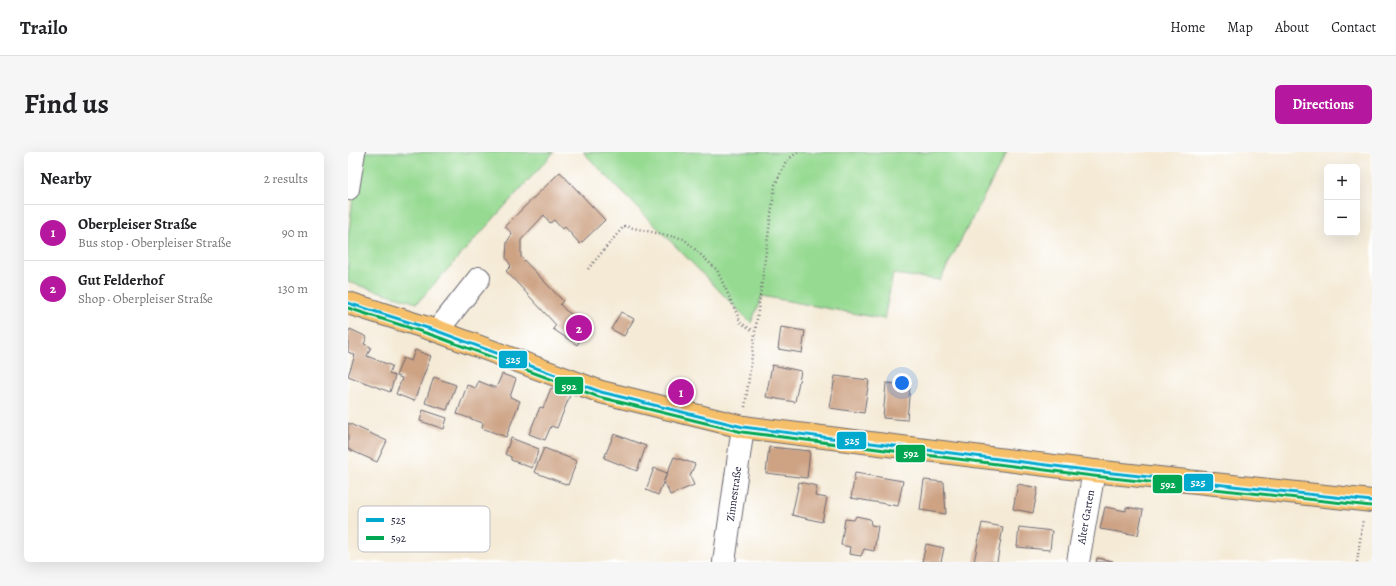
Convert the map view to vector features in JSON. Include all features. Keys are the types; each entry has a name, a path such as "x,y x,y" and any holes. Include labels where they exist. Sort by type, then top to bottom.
{"main road":[{"path":"348,303 437,331 601,392 743,427 1094,471 1369,501"}],"street":[{"path":"348,189 354,152"},
{"path":"437,331 479,278"},
{"name":"Zinnestraße","path":"724,562 743,427"},
{"name":"Alter Garten","path":"1078,562 1094,471"}],"path":[{"path":"743,427 754,331 775,185 786,161 798,152"},
{"path":"588,269 624,226 684,239 717,270 741,323 754,331"},
{"path":"1357,562 1369,501"}],"green space":[{"path":"359,152 554,152 417,303 348,282 348,237"},
{"path":"583,152 1007,152 940,280 893,274 884,319 762,296 751,323"}],"building":[{"path":"560,172 605,220 580,244 565,227 562,229 554,220 550,223 544,215 521,240 521,257 563,301 560,304 565,310 589,326 577,345 553,329 556,325 506,271 511,266 506,258 507,242 512,234 505,226"},
{"path":"621,312 634,319 624,336 611,329"},
{"path":"781,327 805,331 802,353 778,349"},
{"path":"350,329 367,337 364,344 371,347 367,356 392,366 389,374 395,376 390,392 348,376 355,355 348,352 348,334"},
{"path":"415,350 431,356 414,401 396,394 402,378 396,376 403,358 411,361"},
{"path":"772,365 801,371 795,402 766,397"},
{"path":"502,374 516,379 510,397 520,401 506,437 482,428 483,423 457,414 467,385 476,388 478,381 496,388"},
{"path":"835,376 869,380 864,413 830,408"},
{"path":"434,377 456,385 447,410 425,403"},
{"path":"886,383 910,385 907,420 883,418"},
{"path":"551,388 570,395 557,428 551,426 545,440 529,434 540,407 543,408"},
{"path":"423,410 447,418 444,429 420,421"},
{"path":"348,423 387,441 377,462 348,449"},
{"path":"614,434 646,446 637,471 604,458"},
{"path":"511,438 539,449 532,468 511,460 511,457 505,454"},
{"path":"769,447 810,451 807,478 766,473"},
{"path":"544,448 577,461 568,485 534,472"},
{"path":"674,457 695,464 690,476 694,485 670,495 667,487 663,483"},
{"path":"654,468 667,473 658,495 646,490"},
{"path":"855,473 903,481 898,506 851,498"},
{"path":"924,480 944,482 946,514 920,510"},
{"path":"799,482 817,486 815,496 827,498 822,522 792,515"},
{"path":"1018,484 1038,488 1033,513 1013,509"},
{"path":"1105,507 1126,511 1126,507 1143,510 1138,535 1100,529"},
{"path":"856,516 870,519 871,525 878,526 874,551 864,549 861,556 849,554 850,547 841,545 845,519 854,520"},
{"path":"982,523 1003,527 997,562 974,562"},
{"path":"1019,527 1052,531 1050,550 1017,547"},
{"path":"926,544 944,548 941,562 922,562"},
{"path":"1097,558 1113,561 1113,562 1096,562"}],"transit line":[{"name":"525","path":"348,303 437,331 601,392 743,427 1094,471 1372,501"},
{"name":"592","path":"348,308 435,336 599,397 742,432 1093,476 1371,506"}],"place":[{"name":"Gut Felderhof","path":"579,328"},
{"name":"Oberpleiser Straße","path":"681,392"}]}
